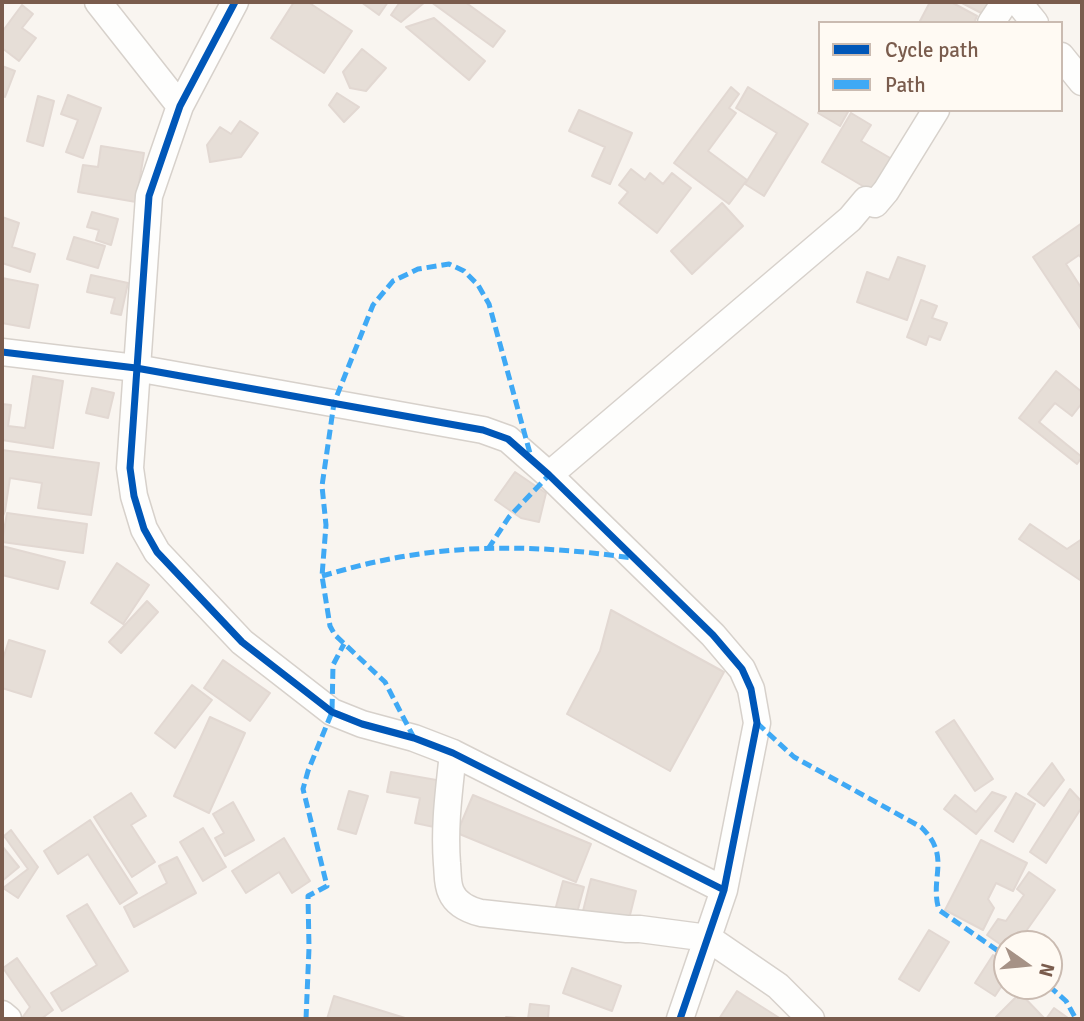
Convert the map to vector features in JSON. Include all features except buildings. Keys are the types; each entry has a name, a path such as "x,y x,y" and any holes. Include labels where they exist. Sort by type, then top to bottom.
{"street":[{"path":"98,2 180,106"},
{"path":"235,2 180,106 149,196 130,468 134,496 144,529 157,552 242,642 332,712 453,753 724,890"},
{"path":"993,21 1005,2"},
{"path":"1018,2 1033,21"},
{"path":"1063,58 1082,82"},
{"path":"549,475 850,219 866,200 875,204 886,191 935,112"},
{"path":"2,352 136,368 483,430 508,439 549,475 713,635 742,668 751,689 757,723 724,890 680,1019"},
{"path":"453,753 445,840 448,876 451,892 470,910 481,914 708,938 778,986 811,1019"},
{"path":"2,1014 8,1019"}],"marked path":[{"path":"414,738 385,682 335,635 330,626 322,576 326,525 322,486 334,403 373,305 393,281 418,269 449,264 464,271 478,285 489,304 531,457"},
{"path":"488,549 509,517 549,475"},
{"path":"322,576 369,563 477,549 539,549 632,558"},
{"path":"306,1019 308,896 327,886 303,789 332,712 333,665 344,644"},
{"path":"757,723 794,757 921,827 930,838 938,858 936,887 939,910 993,947"},
{"path":"1063,998 1076,1019"}],"cycle path":[{"path":"235,2 180,106 149,196 130,468 134,496 144,529 157,552 242,642 332,712 453,753 724,890"},
{"path":"2,352 136,368 483,430 508,439 549,475 713,635 742,669 751,689 757,723 724,890 680,1019"}]}
